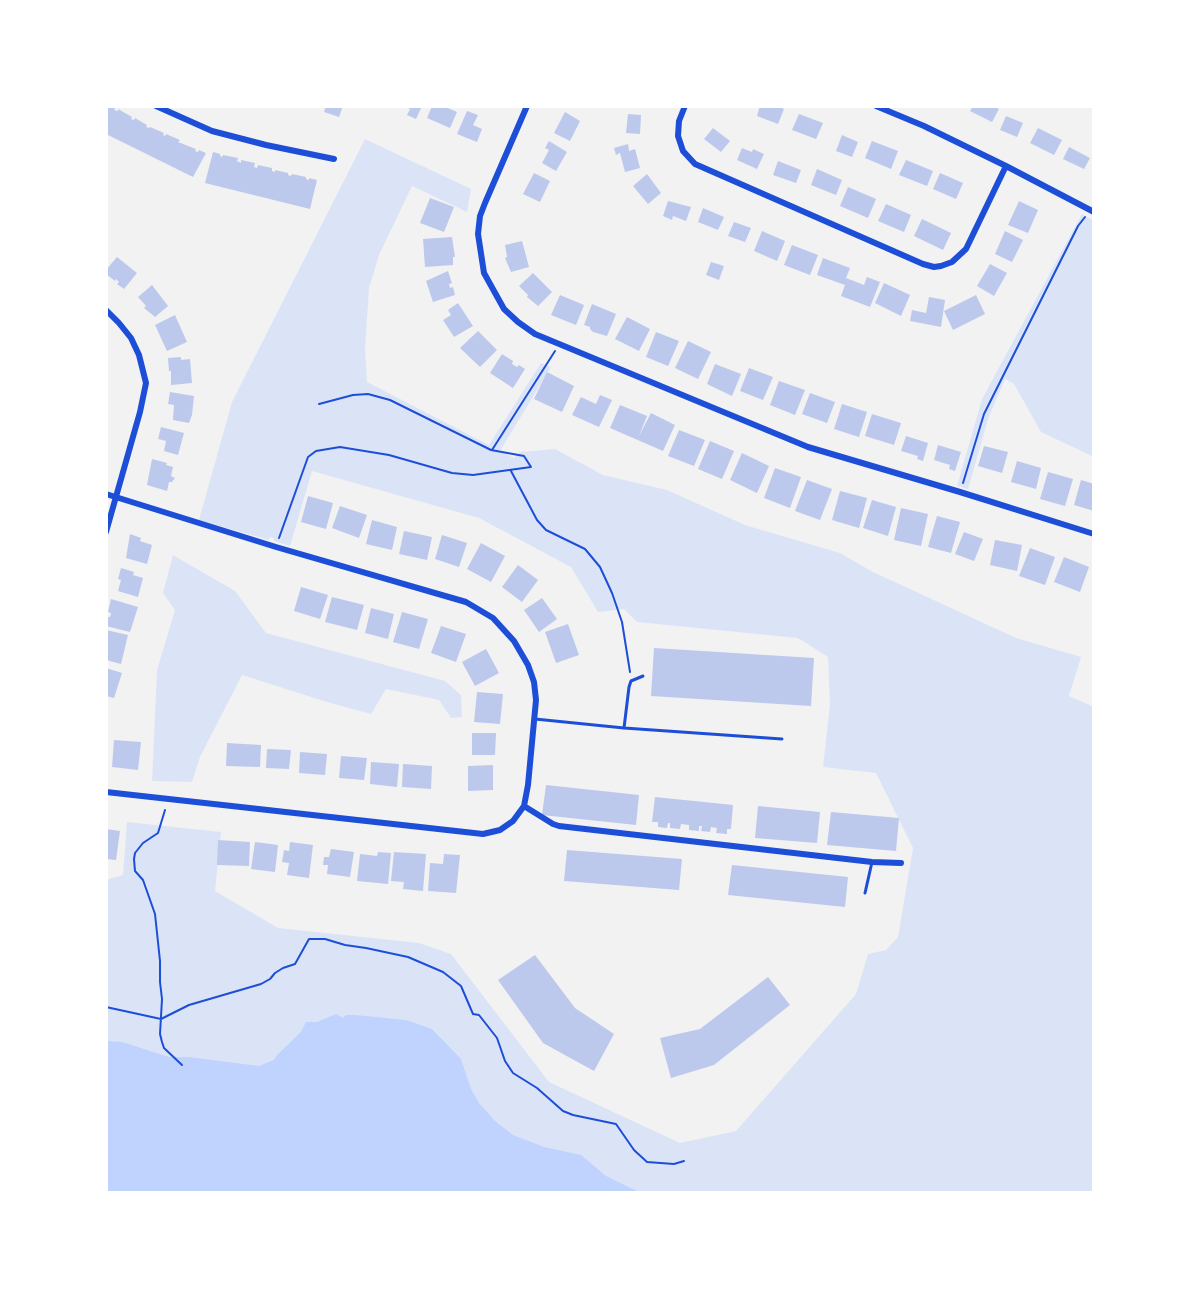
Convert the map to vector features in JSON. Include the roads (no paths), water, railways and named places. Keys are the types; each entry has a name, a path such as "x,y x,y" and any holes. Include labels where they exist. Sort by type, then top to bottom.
{"street":[{"path":"156,106 212,131 334,159"},
{"path":"527,106 480,216 478,234 484,273 504,309 518,322 535,334 808,447 1094,534"},
{"path":"685,106 679,121 678,136 683,151 695,164 934,267 949,264 964,252 1006,166"},
{"path":"876,106 924,126 1092,211"},
{"path":"106,310 131,338 146,383 106,532"},
{"path":"106,494 276,547 451,596 480,609 493,618 522,653 534,682 535,719 524,806 508,826 483,834 106,792"},
{"path":"524,806 559,826 901,863"}],"lane":[{"path":"624,728 631,681 643,676"},
{"path":"535,719 782,739"},
{"path":"865,893 872,862"}],"water":[{"path":"336,1014 343,1018 355,1015 406,1020 432,1029 461,1059 471,1089 495,1121 513,1135 544,1147 581,1155 606,1176 641,1193 106,1193 106,1041 122,1042 169,1057 259,1066 274,1060 301,1032 306,1022 317,1022"}]}
